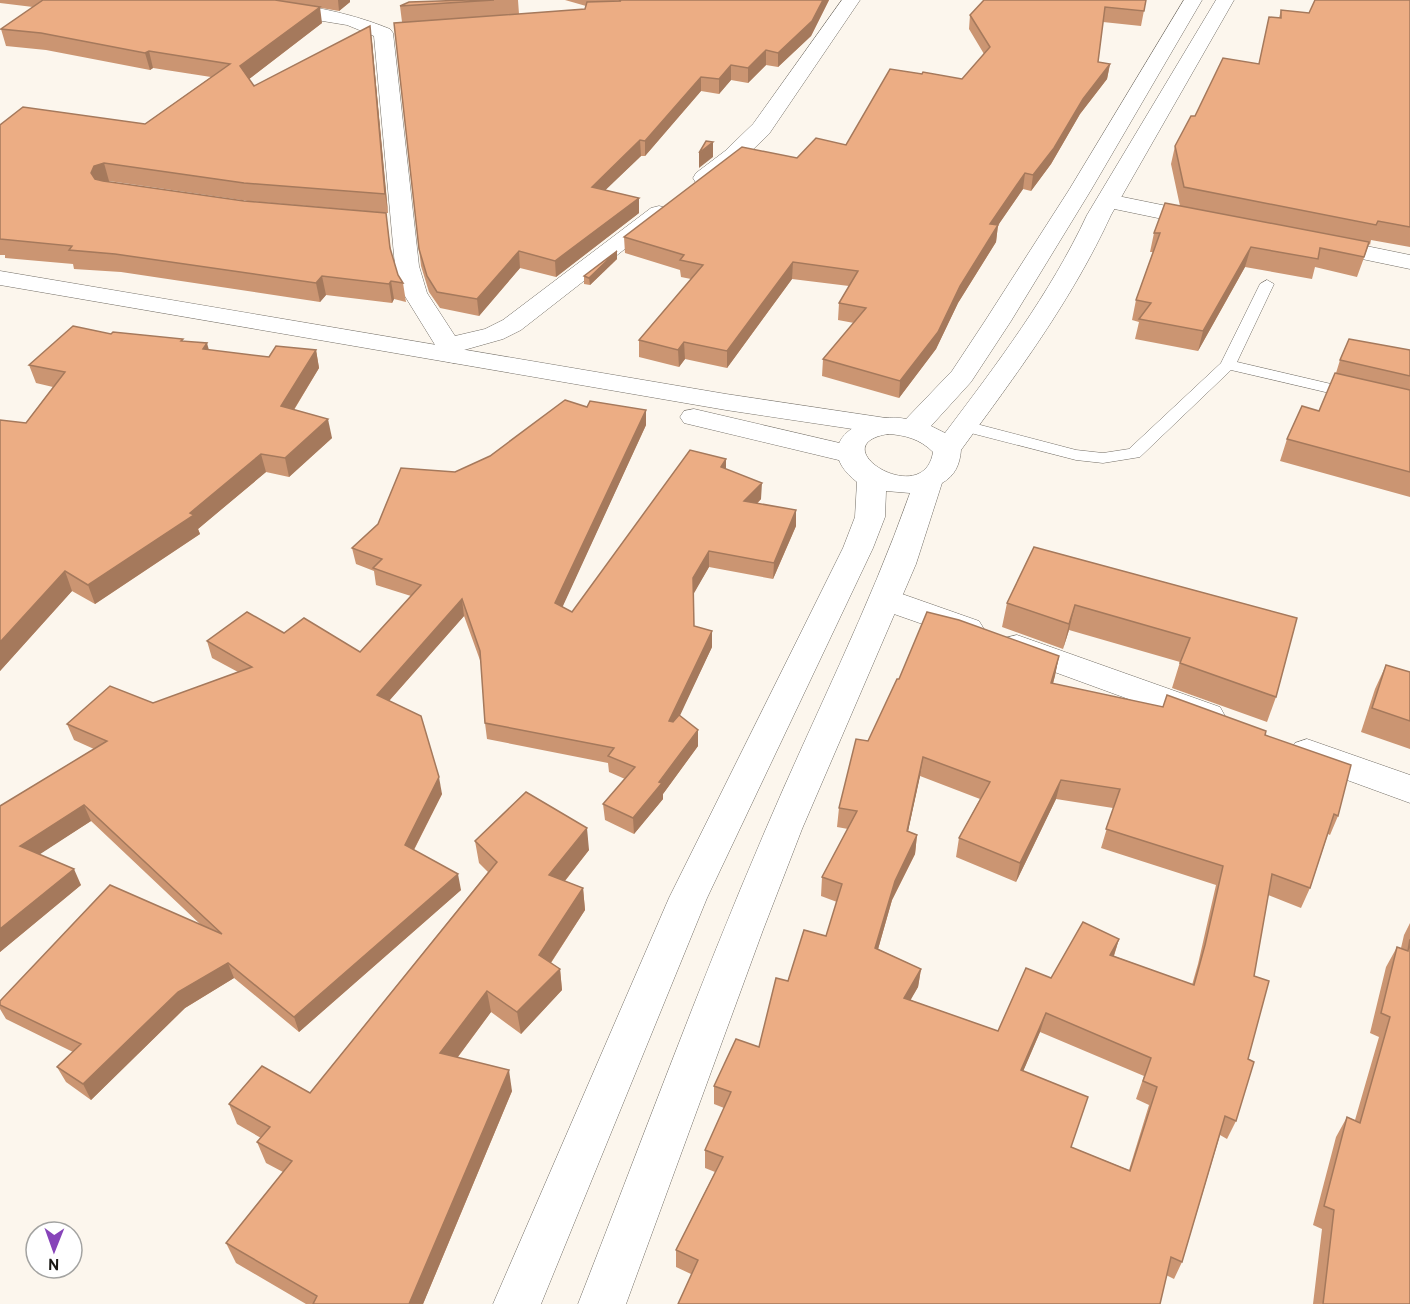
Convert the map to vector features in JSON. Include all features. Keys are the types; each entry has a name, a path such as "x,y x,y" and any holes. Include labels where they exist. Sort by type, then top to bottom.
{"main road":[{"path":"231,0 383,26 392,222 415,293 451,351"},
{"path":"451,351 512,325 733,156 760,129 851,0"},
{"path":"517,1304 688,898 858,548 870,517 854,441 867,431 900,427 962,376 998,321 1193,0"},
{"path":"602,1304 751,909 900,564 938,465 1024,346 1085,245 1108,201 1225,0"},
{"path":"1108,201 1233,226"},
{"path":"1300,240 1410,262"},
{"path":"0,278 451,351 726,402 900,427 940,441 938,465"},
{"path":"0,300 184,331 531,381 861,466 891,483 911,484 938,465"},
{"path":"885,599 1232,724"},
{"path":"1276,741 1410,789"}],"lane":[{"path":"965,426 1076,455 1103,458 1134,453 1228,365 1267,284"},
{"path":"1228,365 1376,399"}],"building":[{"path":"43,0 275,0 320,7 240,66 254,86 370,26 385,194 244,183 104,163 94,166 91,173 95,179 103,181 244,201 386,213 390,248 398,275 403,283 391,281 389,284 322,276 316,283 115,254 69,250 72,246 0,239 0,125 23,107 145,124 230,64 149,51 145,53 41,33 1,29"},
{"path":"494,0 400,6 409,2"},
{"path":"619,0 823,0 812,21 778,53 766,50 748,68 731,65 719,79 701,77 645,141 640,140 592,187 639,198 555,261 519,251 477,299 437,292 427,276 419,249 394,23 585,9 587,2 621,1"},
{"path":"984,0 1146,0 1144,11 1105,7 1098,62 1110,64 1083,99 1054,148 1033,175 1025,173 990,224 998,225 960,286 938,332 900,381 823,359 866,308 839,303 858,271 793,262 727,351 684,342 678,350 639,340 703,265 680,260 684,255 624,237 742,147 797,158 816,138 846,145 890,69 962,79 990,47 970,15"},
{"path":"1315,0 1410,0 1410,227 1378,221 1376,225 1184,187 1175,146 1191,116 1195,116 1223,58 1259,64 1269,17 1281,18 1281,10 1309,13"},
{"path":"706,141 713,142 699,153"},
{"path":"1165,203 1369,242 1364,257 1320,248 1318,259 1251,247 1203,331 1139,319 1151,303 1136,300 1160,233 1154,233"},
{"path":"617,251 589,278 584,276"},
{"path":"73,326 111,334 113,332 183,339 181,341 207,343 203,349 269,357 276,346 316,350 281,406 328,419 285,458 261,454 190,513 194,515 88,585 65,571 0,642 0,420 26,423 65,372 29,365"},
{"path":"1349,339 1410,350 1410,376 1340,360"},
{"path":"1335,373 1410,390 1410,472 1287,439 1302,406 1319,411"},
{"path":"565,400 587,407 590,401 646,410 555,603 572,612 690,450 726,459 721,467 762,483 744,501 796,510 774,563 709,551 693,578 694,626 712,631 669,721 673,722 679,715 698,730 659,782 662,783 633,818 603,804 635,767 608,756 614,748 485,723 480,651 462,599 377,695 421,716 439,777 405,845 458,874 294,1017 228,963 178,992 83,1084 57,1067 81,1044 0,1005 0,1001 110,885 222,934 84,805 20,846 74,869 0,929 0,806 107,741 67,724 110,686 153,703 252,667 207,641 247,612 284,633 304,618 360,652 421,585 373,568 382,559 352,548 378,524 401,468 455,472 490,456"},
{"path":"1034,547 1297,618 1276,697 1180,663 1190,638 1075,605 1069,624 1007,603"},
{"path":"927,612 959,620 1059,656 1051,683 1163,707 1167,695 1266,731 1265,735 1351,765 1338,816 1334,814 1310,888 1272,874 1254,976 1269,981 1248,1059 1254,1062 1236,1121 1225,1116 1182,1262 1171,1257 1160,1304 678,1304 698,1260 676,1250 723,1157 705,1150 731,1092 714,1086 736,1039 759,1047 776,978 788,981 804,930 826,936 842,884 822,877 857,811 839,808 856,739 868,741 899,679","holes":["923,757 990,782 959,838 1020,863 1061,780 1120,789 1106,829 1223,866 1194,985 1110,955 1119,939 1083,922 1051,978 1026,968 998,1031 904,998 921,969 875,948 895,881 917,835 907,831","1046,1013 1151,1058 1143,1081 1157,1087 1130,1171 1071,1147 1088,1097 1021,1070"]},
{"path":"1386,665 1410,672 1410,721 1372,708"},
{"path":"526,792 587,828 549,875 583,888 539,955 560,969 517,1012 487,991 440,1053 509,1070 409,1304 313,1304 317,1296 226,1243 292,1161 257,1142 270,1127 229,1104 262,1066 310,1093 497,862 475,841"},
{"path":"1410,939 1410,1304 1323,1304 1334,1210 1324,1206 1347,1117 1360,1123 1390,1017 1381,1013 1397,947 1408,951"}]}
